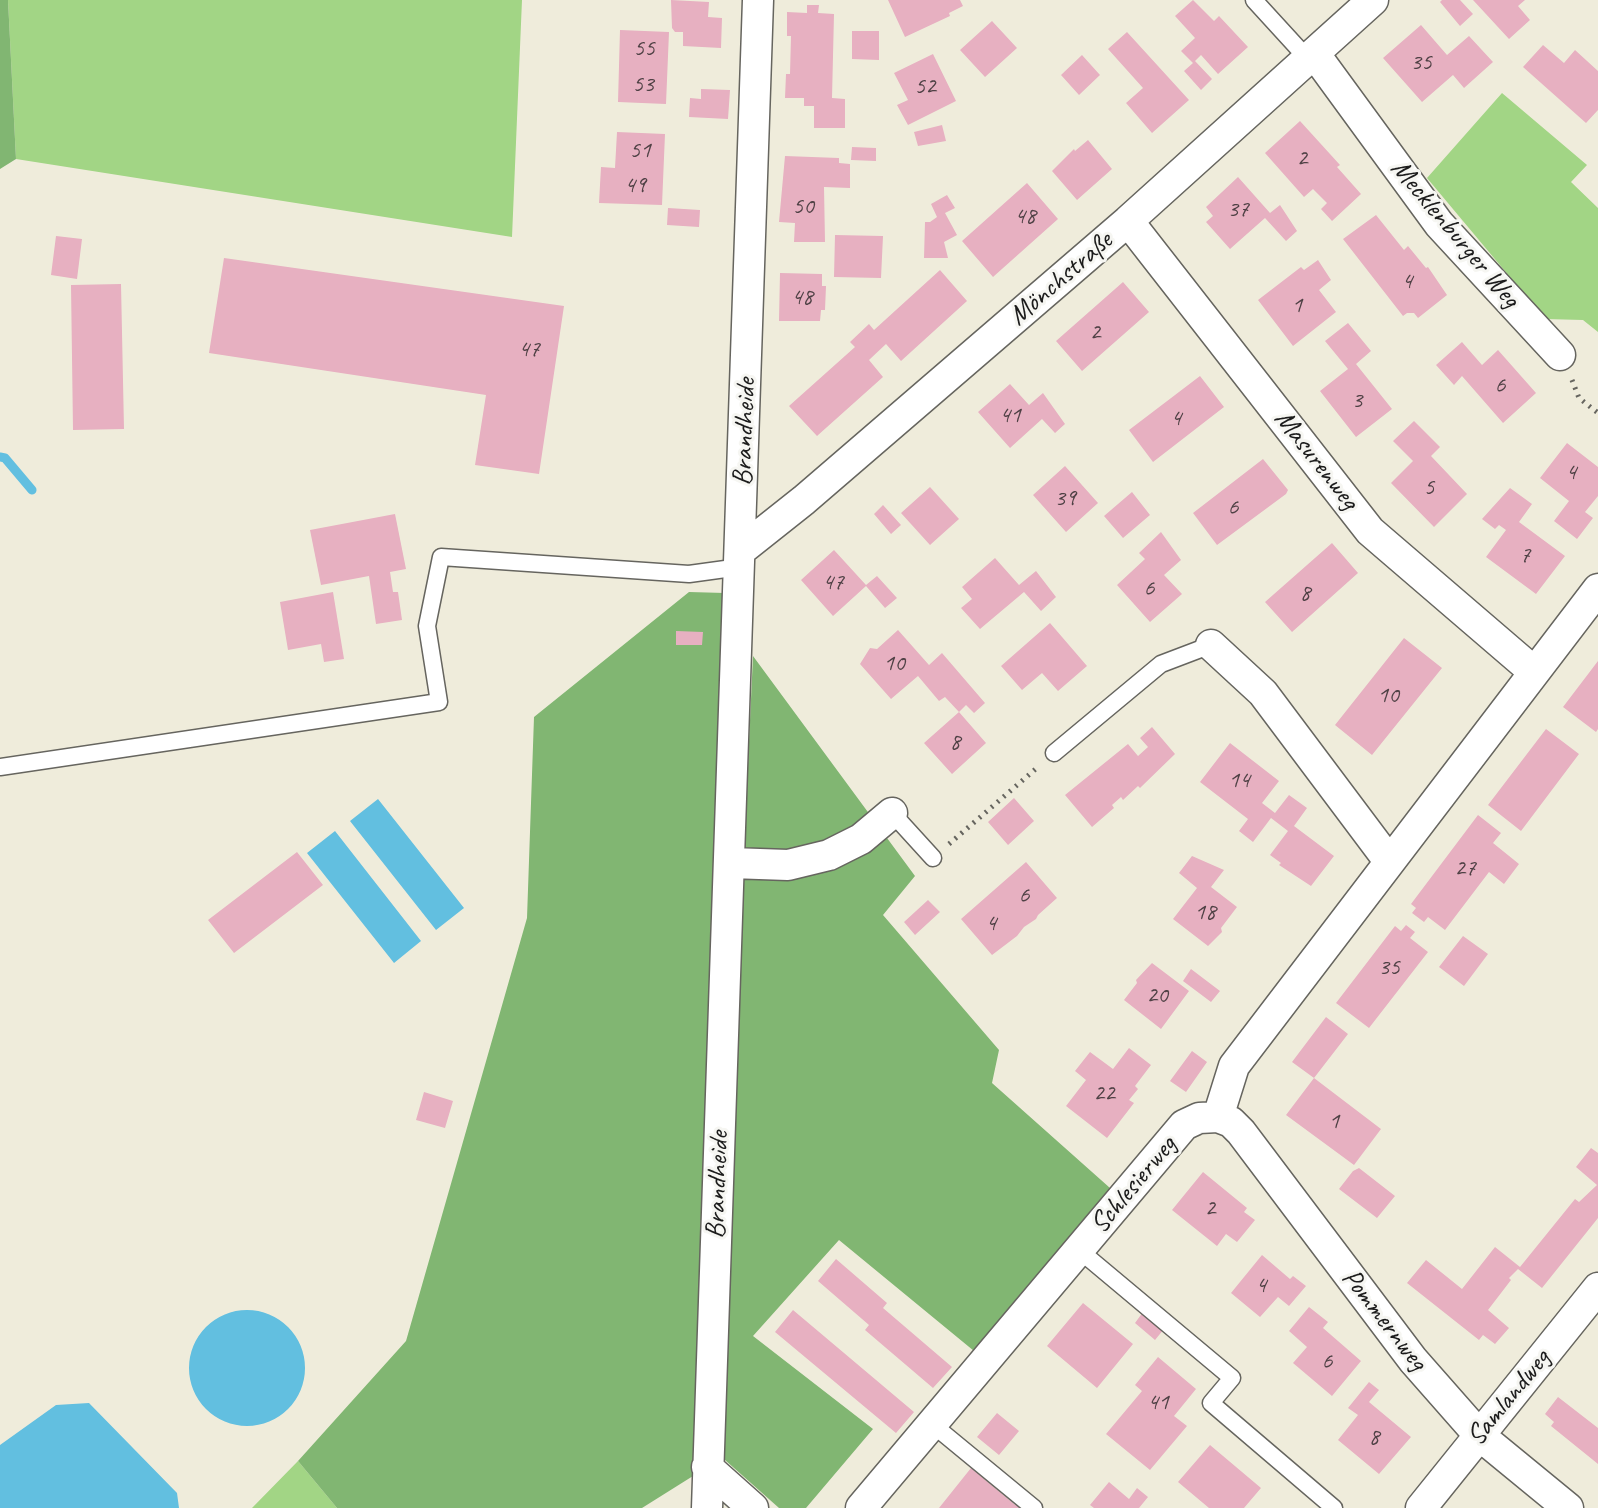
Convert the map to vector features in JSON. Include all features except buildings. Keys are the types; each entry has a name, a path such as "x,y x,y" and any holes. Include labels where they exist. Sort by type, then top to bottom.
{"street":[{"name":"Brandheide","path":"707,1508 758,0"},
{"name":"Mönchstraße","path":"741,558 1128,221 1373,0"},
{"name":"Mecklenburger Weg","path":"1310,55 1439,224 1560,355"},
{"name":"Masurenweg","path":"1128,221 1370,531 1533,671"},
{"path":"1218,1117 1234,1066 1598,589"},
{"path":"1211,645 1263,693 1389,861"},
{"path":"731,863 788,865 829,855 861,839 892,813"},
{"name":"Schlesierweg","path":"861,1508 1184,1125 1199,1118 1218,1117"},
{"name":"Pommernweg","path":"1218,1117 1231,1122 1241,1132 1413,1360 1479,1435 1568,1508"},
{"name":"Samlandweg","path":"1421,1508 1598,1288"},
{"path":"707,1467 753,1508"}],"lane":[{"path":"1254,0 1310,55"},
{"path":"0,767 439,702 427,626 441,557 689,574 741,558"},
{"path":"1054,753 1161,664 1211,645"},
{"path":"892,813 933,858"},
{"path":"1079,1250 1232,1378 1211,1403 1334,1508"},
{"path":"932,1424 1034,1508"}],"path":[{"path":"1560,355 1579,398 1598,413"},
{"path":"933,858 1054,753"}],"green space":[{"path":"0,0 8,0 16,159 0,169"},
{"path":"8,0 522,0 512,237 16,159"},
{"path":"1502,93 1587,165 1571,182 1598,208 1598,332 1583,320 1545,319 1427,178"},
{"path":"689,592 725,593 693,1476 642,1508 337,1508 298,1461 406,1341 527,918 534,717"},
{"path":"753,656 915,876 883,915 999,1050 992,1083 1110,1188 974,1351 839,1240 753,1336 873,1429 806,1508 779,1508 716,1452"},
{"path":"298,1461 337,1508 252,1508"}],"water":[{"path":"378,799 464,908 436,930 350,821"},
{"path":"335,831 421,941 394,963 307,853"},
{"path":"247,1310 269,1314 288,1327 301,1346 305,1368 301,1390 288,1409 269,1422 247,1426 225,1422 206,1409 193,1390 189,1368 193,1346 206,1327 225,1314"},
{"path":"89,1403 177,1493 179,1508 0,1508 0,1445 56,1405"}],"waterway":[{"path":"0,457 5,458 32,490"}]}
